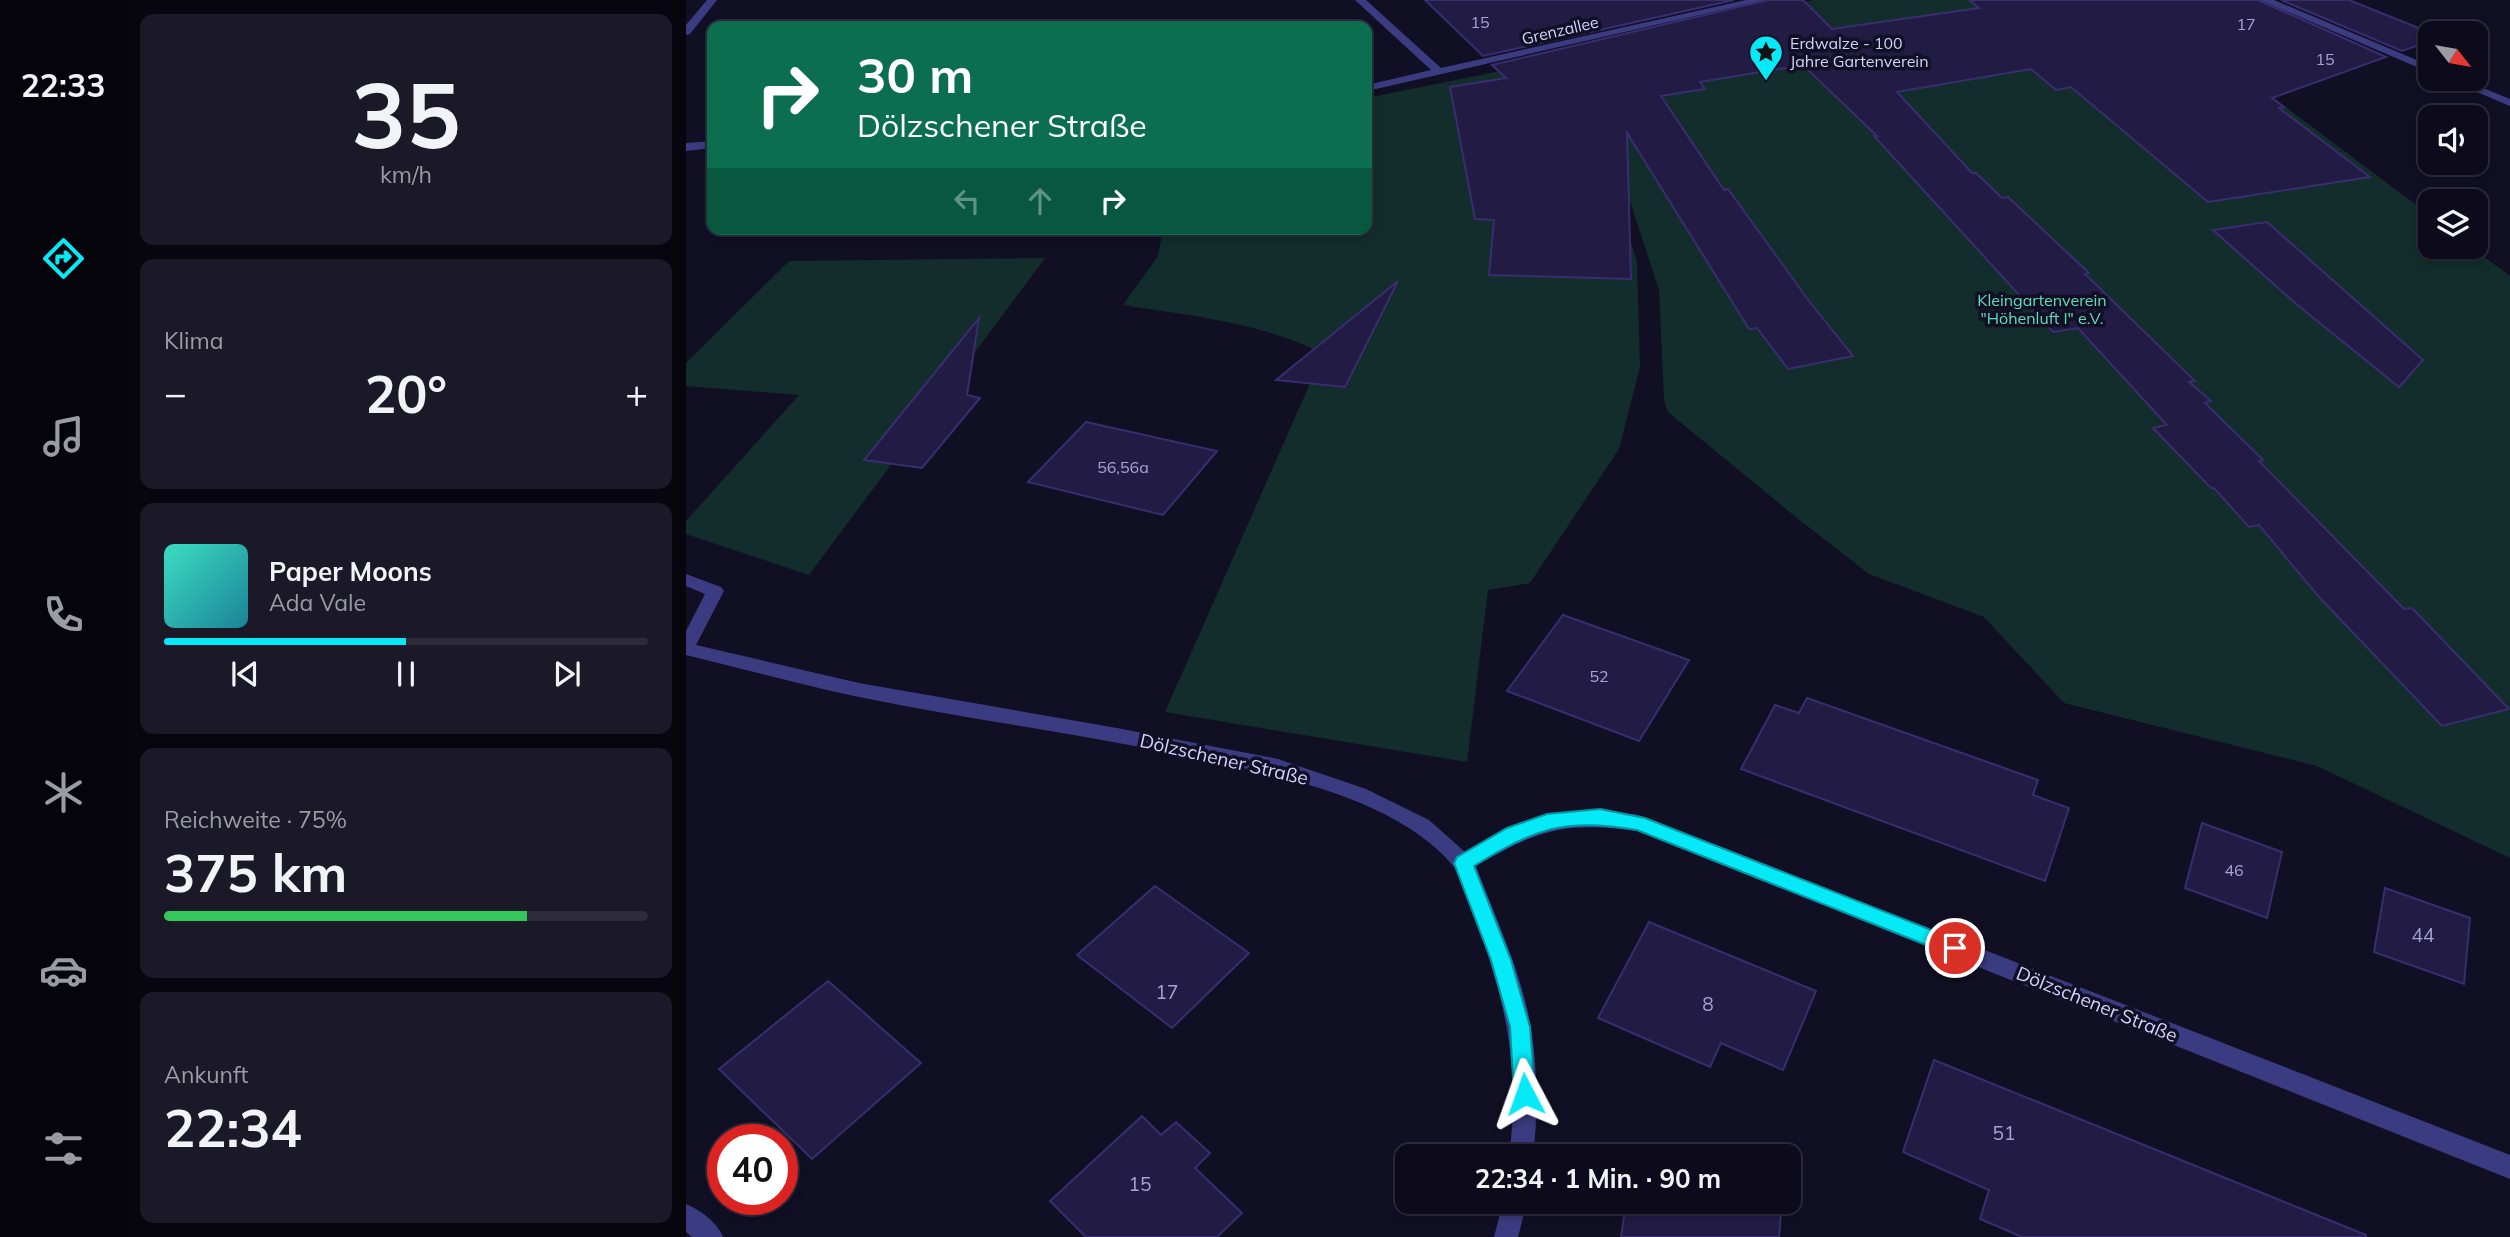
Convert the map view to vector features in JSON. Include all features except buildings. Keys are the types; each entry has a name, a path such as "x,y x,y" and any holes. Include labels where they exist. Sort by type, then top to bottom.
{"street":[{"path":"686,32 712,0"},
{"path":"1360,0 1440,73"},
{"name":"Grenzallee","path":"1372,87 1760,0"},
{"path":"2265,0 2418,65"},
{"path":"2481,91 2510,103"},
{"path":"686,147 707,145"},
{"path":"686,580 715,591 686,648"},
{"name":"Dölzschener Straße","path":"686,648 859,690 1117,735 1278,768 1359,794 1401,815 1422,826 1464,863 1513,833 1553,819 1600,816 1639,823 2510,1167"},
{"path":"1464,863 1501,960 1520,1027 1526,1117 1523,1144"},
{"path":"1506,1237 1512,1214"},
{"path":"686,1216 711,1237"}],"green space":[{"name":"Kleingartenverein \"Höhenluft I\" e.V.","path":"1813,0 2143,0 2418,206 2418,259 2487,259 2510,276 2510,858 2317,766 2064,703 1984,617 1869,574 1668,412 1664,400 1659,290 1606,128 1692,30"},
{"path":"1555,60 1600,139 1637,262 1640,367 1619,449 1530,583 1488,590 1467,762 1165,712 1323,354 1275,334 1250,327 1123,305 1158,256 1162,235 1372,235 1372,97"},
{"path":"1045,258 809,575 686,534 686,521 799,395 686,386 686,363 789,261"}],"place":[{"name":"Erdwalze - 100 Jahre Gartenverein","path":"1766,82"}],"route":[{"path":"1525,1094 1520,1027 1501,960 1464,863 1513,833 1553,819 1600,816 1639,823 1955,948"}]}
